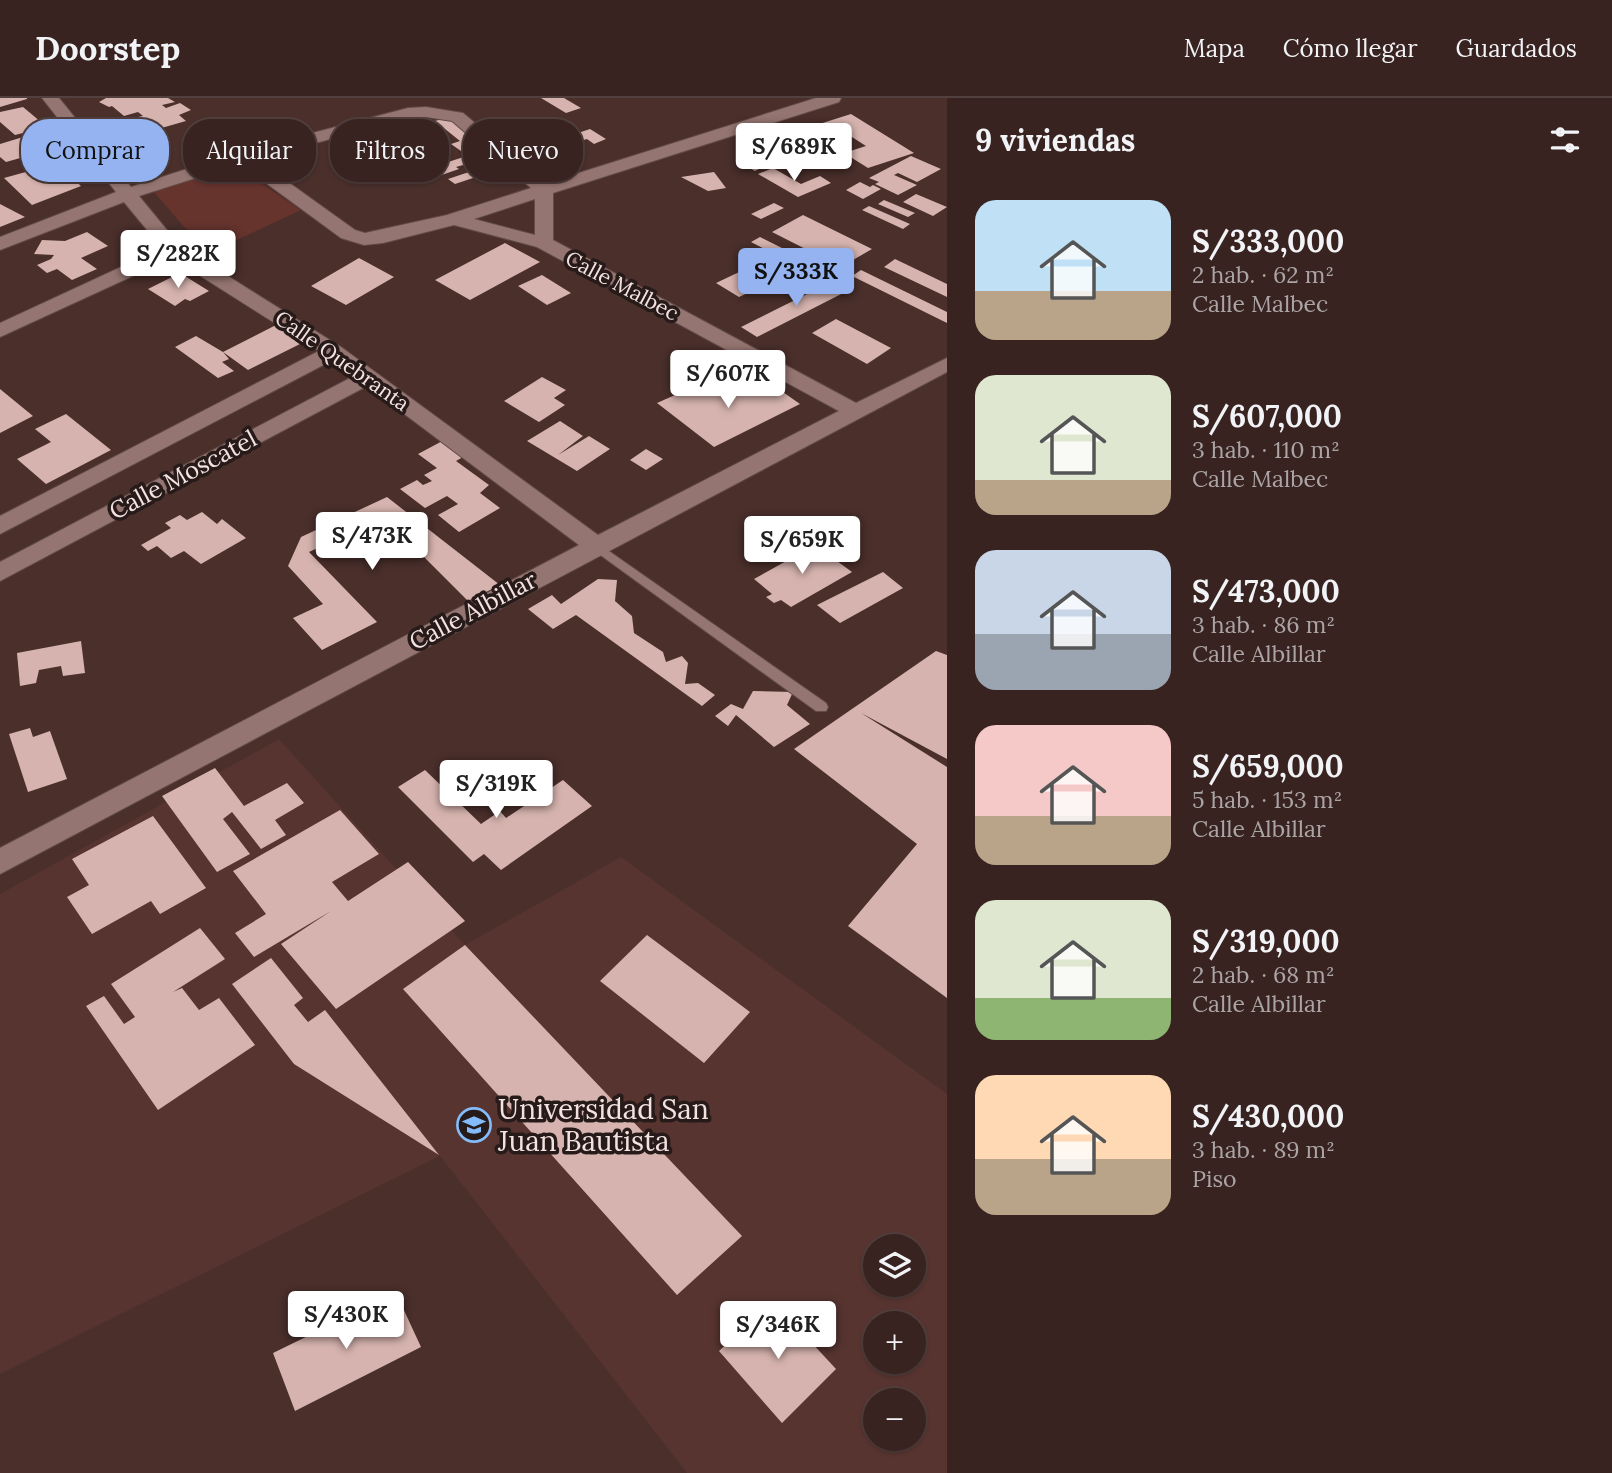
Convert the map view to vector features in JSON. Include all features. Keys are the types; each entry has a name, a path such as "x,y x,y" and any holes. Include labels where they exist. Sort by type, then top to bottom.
{"street":[{"name":"Calle Quebranta","path":"51,98 130,193 173,250 334,351 596,546"},
{"path":"276,182 348,234 364,239 383,237 454,219 833,98"},
{"path":"316,137 408,113 426,112 457,117 544,190"},
{"path":"0,244 130,193 183,176"},
{"path":"544,190 544,243"},
{"name":"Calle Malbec","path":"454,219 544,243 857,412"},
{"path":"0,331 173,250"},
{"name":"Calle Moscatel","path":"0,526 334,351"},
{"name":"Calle Albillar","path":"0,862 596,546 947,364"},
{"name":"Calle Moscatel","path":"0,573 367,377"}],"lane":[{"path":"596,546 821,707"}],"shaded area":[{"path":"183,179 183,182 259,182 301,210 222,247 185,228 152,190"},
{"name":"Universidad San Juan Bautista","path":"279,739 465,945 621,857 947,1094 947,1473 687,1473 440,1156 0,1374 0,894"}],"building":[{"path":"0,98 27,98 27,99 0,107"},
{"path":"106,98 168,98 175,102 162,105 166,108 180,103 191,110 179,115 183,122 169,126 169,119 128,119 143,116 138,112 124,116 112,106 99,102"},
{"path":"541,98 564,98 581,108 566,113"},
{"path":"23,107 37,119 21,119 21,134 15,135 0,122 0,112"},
{"path":"851,114 914,153 868,168 844,153 866,146 841,130 807,140 794,132"},
{"path":"449,117 463,128 463,150 451,144 460,141 449,132 449,119 442,119"},
{"path":"590,129 606,139 594,144 587,139 583,140 583,131"},
{"path":"21,138 21,158 6,162 0,157 0,144"},
{"path":"911,156 941,169 917,182 898,173 894,175 917,185 898,195 875,184 879,182 869,178"},
{"path":"463,157 463,165 449,172 449,162"},
{"path":"752,158 767,165 755,171 740,163"},
{"path":"773,168 801,184 820,176 831,183 798,197 758,174"},
{"path":"714,172 726,188 708,191 681,177"},
{"path":"21,173 21,182 77,182 81,186 32,205 4,178"},
{"path":"463,174 463,181 455,184 449,179"},
{"path":"860,182 881,189 863,199 846,190"},
{"path":"916,194 947,207 933,216 903,202"},
{"path":"884,200 915,213 908,217 878,204"},
{"path":"774,203 784,208 761,219 751,214"},
{"path":"0,204 25,217 0,227"},
{"path":"869,206 910,224 903,229 862,210"},
{"path":"803,215 872,249 841,267 772,232"},
{"path":"87,232 108,246 81,258 97,269 72,280 57,269 47,273 37,265 54,255 34,254 42,240 65,241"},
{"path":"760,237 796,255 787,261 751,242"},
{"path":"505,243 540,262 470,300 435,280"},
{"path":"359,258 394,277 346,305 311,286"},
{"path":"895,259 947,284 947,297 884,267"},
{"path":"754,265 777,279 739,297 716,283"},
{"path":"861,270 947,312 947,323 852,276"},
{"path":"180,273 209,291 190,301 185,299 175,306 148,289"},
{"path":"542,275 571,293 547,305 518,286"},
{"path":"835,280 851,289 757,337 741,327"},
{"path":"836,319 891,348 867,364 812,333"},
{"path":"276,325 302,343 248,370 223,352"},
{"path":"196,336 223,352 229,359 222,362 234,371 218,378 175,347"},
{"path":"542,377 566,390 554,398 565,405 539,422 504,401"},
{"path":"743,378 758,389 770,383 800,404 714,447 657,403 693,387 706,396"},
{"path":"0,389 33,416 0,433"},
{"path":"66,414 111,450 46,484 17,459 51,442 35,429"},
{"path":"560,421 583,436 558,455 589,436 610,449 577,471 527,441"},
{"path":"448,438 470,453 456,461 489,485 480,493 500,508 459,532 438,515 458,504 447,496 425,508 400,489 417,480 423,485 432,481 424,475 437,468 418,454"},
{"path":"646,449 663,459 646,470 630,460"},
{"path":"387,497 500,585 468,601 384,517 309,552 377,622 322,650 293,618 323,604 288,566 301,537"},
{"path":"202,512 217,524 222,519 246,538 201,564 184,551 171,558 157,546 148,551 141,545 171,528 165,523 180,515 187,520"},
{"path":"815,545 852,572 791,607 781,600 774,603 766,597 772,594 754,579"},
{"path":"883,572 903,588 840,623 817,605"},
{"path":"598,579 617,580 615,601 632,616 634,633 663,652 666,662 682,656 688,663 685,684 698,683 715,695 702,706 576,615 553,629 528,609 552,595 561,604"},
{"path":"81,641 85,673 63,676 61,666 39,670 36,683 20,686 17,653"},
{"path":"936,651 947,655 947,759 861,713 947,767 947,998 848,926 917,844 794,749"},
{"path":"753,691 793,692 787,705 810,724 774,747 736,715 728,726 715,716 731,704 743,709"},
{"path":"30,728 33,737 50,731 67,779 28,792 9,734"},
{"path":"215,768 244,806 287,783 304,803 275,820 286,835 261,849 232,812 223,819 250,854 217,872 162,796"},
{"path":"425,770 481,824 500,811 506,818 563,780 592,806 501,870 484,854 473,862 398,787"},
{"path":"340,810 379,854 332,882 348,901 408,862 465,921 336,1009 281,944 331,911 254,957 235,933 266,914 233,871"},
{"path":"153,816 206,888 160,914 151,901 92,934 67,897 89,885 72,859"},
{"path":"200,928 225,959 173,992 182,988 199,1010 219,998 255,1045 158,1110 86,1006 104,996 124,1024 135,1017 111,984"},
{"path":"647,935 750,1012 704,1063 600,981"},
{"path":"465,945 742,1236 677,1295 403,989"},
{"path":"271,958 303,998 294,1005 308,1022 325,1010 439,1155 294,1064 232,984"},
{"path":"396,1293 421,1347 295,1411 273,1353"},
{"path":"773,1301 836,1369 782,1423 719,1351"}],"place":[{"name":"Universidad San Juan Bautista","path":"474,1125"}]}
